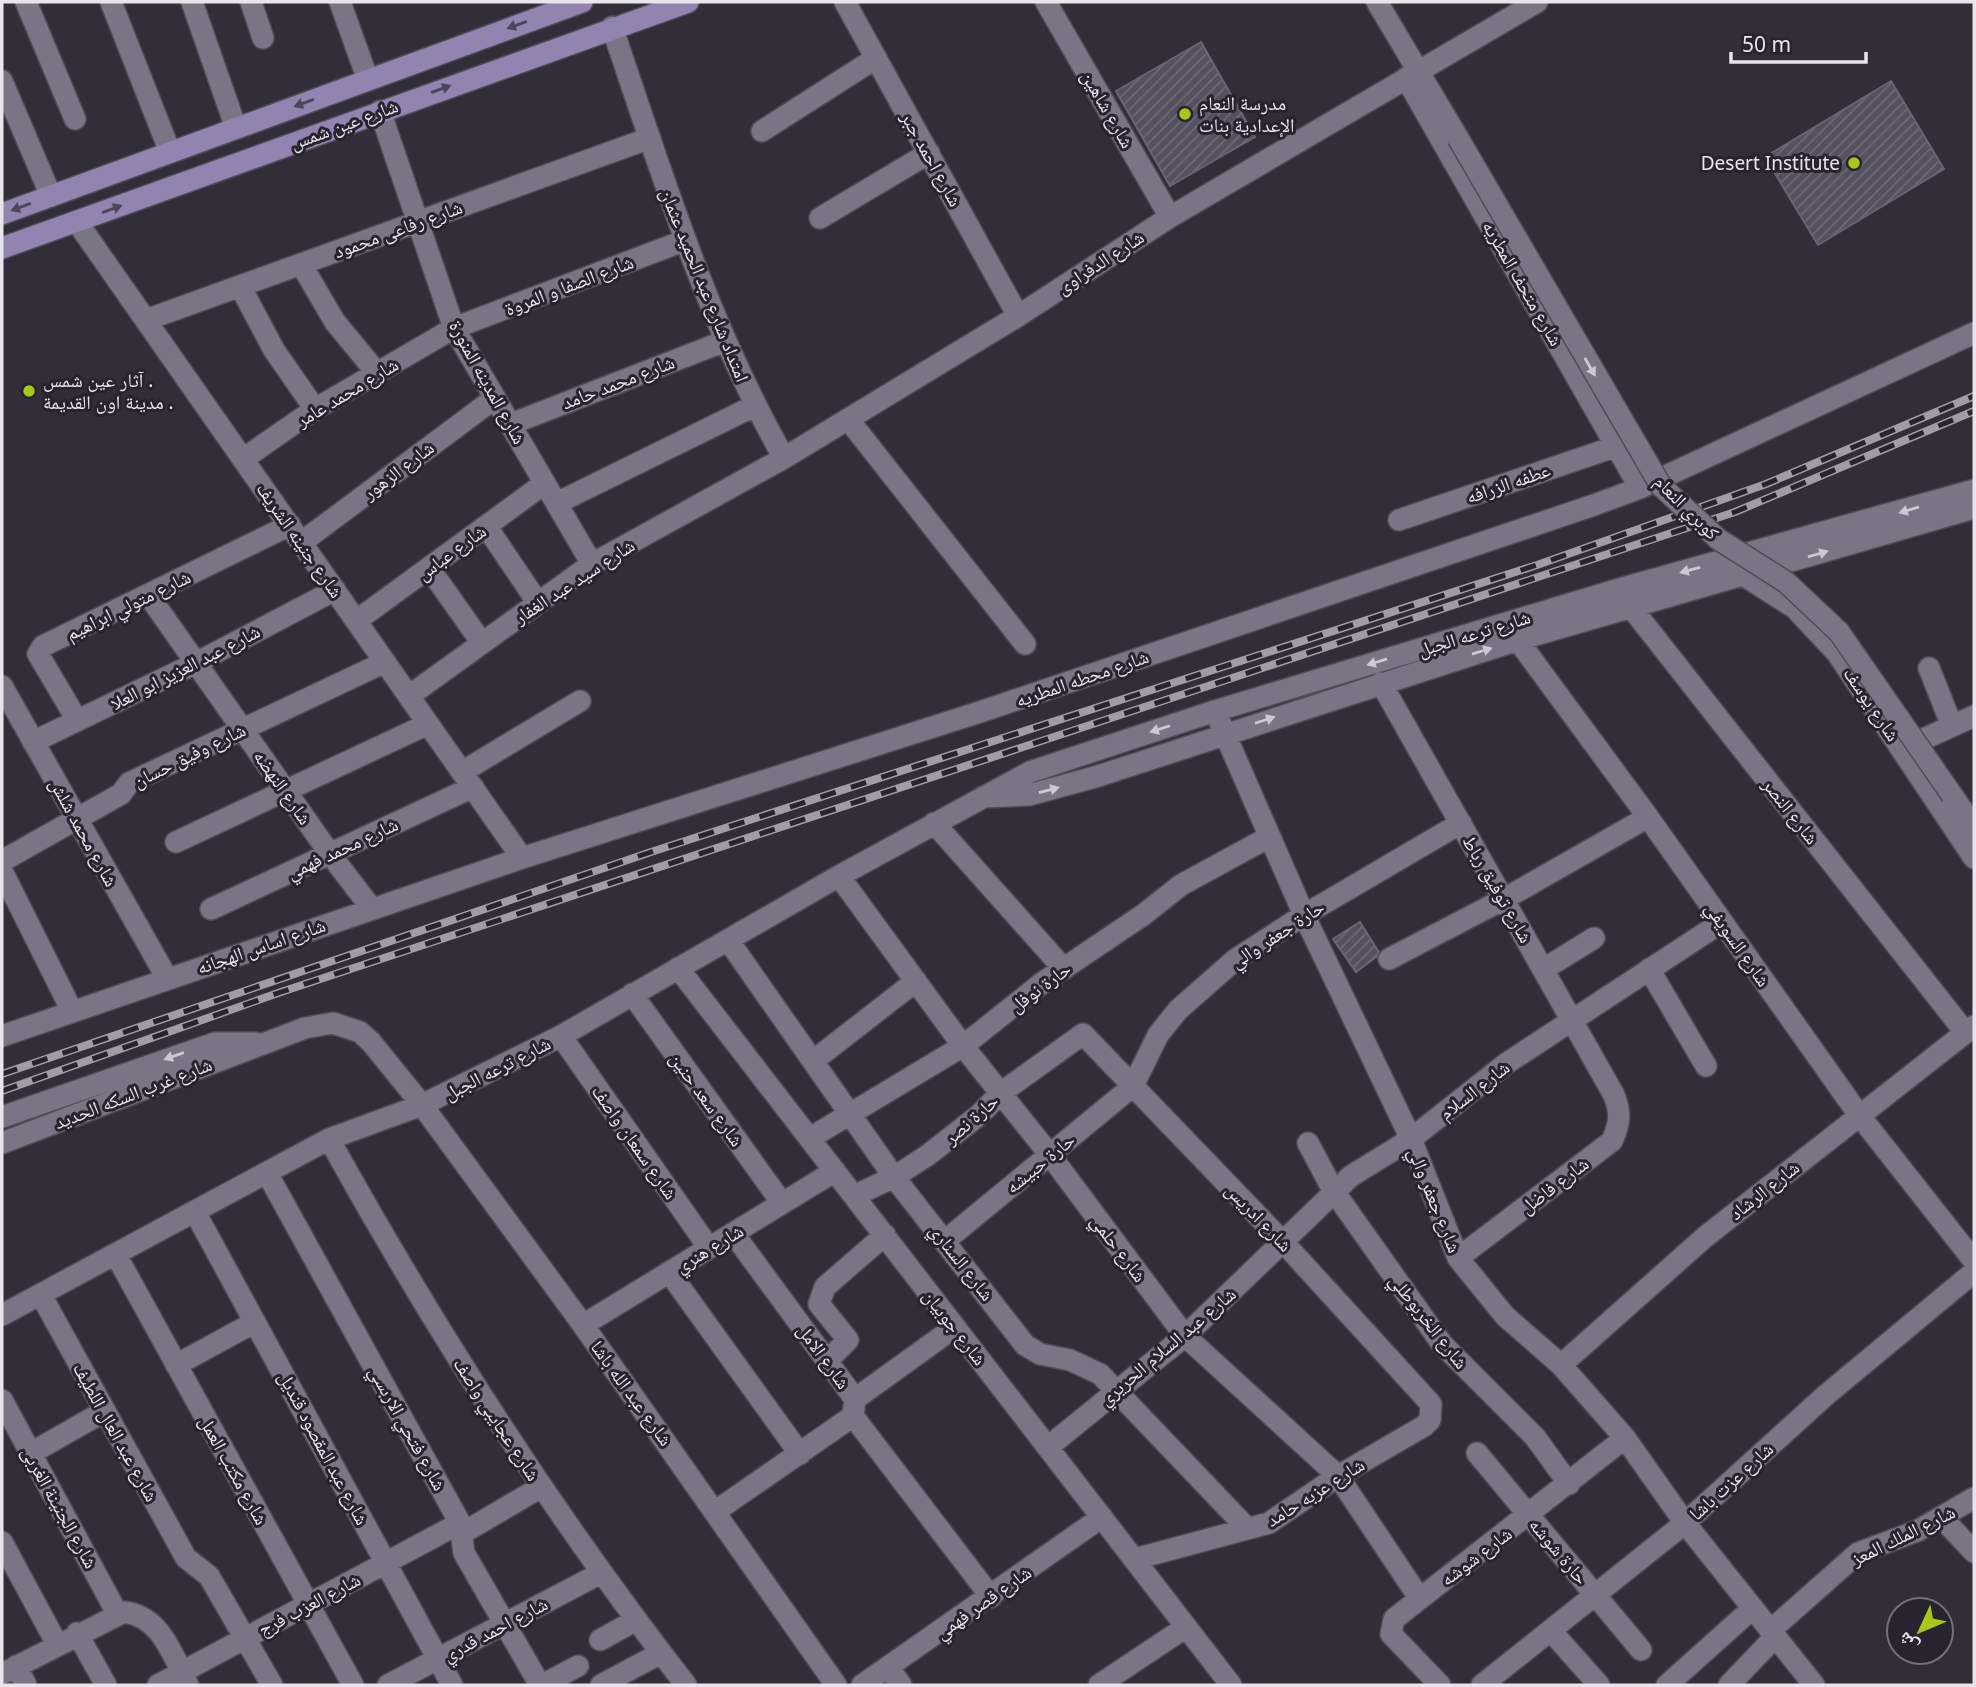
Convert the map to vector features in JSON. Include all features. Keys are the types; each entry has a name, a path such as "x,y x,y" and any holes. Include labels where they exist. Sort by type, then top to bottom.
{"main road":[{"name":"شارع عين شمس","path":"2,214 582,2"},
{"name":"شارع عين شمس","path":"2,248 612,27 688,2"}],"street":[{"path":"26,2 75,119"},
{"path":"110,2 170,152"},
{"path":"192,2 236,128"},
{"path":"251,2 263,38"},
{"path":"340,2 368,80"},
{"name":"شارع احمد جبر","path":"845,2 1018,316"},
{"name":"شارع شاهين","path":"1046,2 1170,217"},
{"name":"شارع متحف المطريه","path":"1377,2 1412,74 1640,488"},
{"name":"شارع الدفراوى","path":"784,458 1018,316 1170,217 1531,3"},
{"name":"امتداد شارع عبد الحميد عثمان","path":"612,27 683,241 754,405 784,458"},
{"path":"762,131 876,58"},
{"name":"شارع متحف المطريه","path":"1412,74 1458,138"},
{"path":"2,81 51,196"},
{"name":"شارع المدينه المنورة","path":"380,111 454,328 592,564"},
{"name":"شارع رفاعى محمود","path":"145,320 649,138"},
{"name":"كوبري النعام","path":"1458,138 1661,486 1718,539 1786,582 1839,632 1974,828"},
{"path":"820,218 929,153"},
{"name":"شارع جنينه الشريف","path":"77,222 522,858"},
{"name":"شارع الصفا و المروة","path":"454,328 683,241"},
{"path":"302,264 335,322 377,373"},
{"path":"240,286 274,350 315,409"},
{"name":"شارع محمد عامر","path":"243,459 315,409 454,328"},
{"name":"شارع محطه المطريه","path":"522,858 983,711 1640,488 1974,333"},
{"name":"شارع محمد حامد","path":"510,424 725,341"},
{"name":"شارع الزهور","path":"296,534 495,398"},
{"path":"557,503 754,405"},
{"path":"848,419 1025,644"},
{"name":"عطفه الزرافه","path":"1399,520 1617,446"},
{"name":"شارع سيد عبد الغفار","path":"409,696 592,564 784,458"},
{"name":"شارع عباس","path":"356,621 545,483"},
{"name":"شارع ترعه الجبل","path":"2,1315 329,1139 422,1105 561,1036 839,876 1030,772 1215,711 1511,632 1974,490"},
{"name":"شارع ترعه الجبل","path":"1624,598 1743,575 1974,508"},
{"path":"486,526 538,603"},
{"name":"شارع متولي ابراهيم","path":"77,720 41,659 39,650 149,596 296,534"},
{"path":"429,568 482,643"},
{"name":"شارع يوسف","path":"1743,575 1770,590 1817,630 1902,749 1974,858"},
{"name":"شارع عبد العزيز ابو العلا","path":"33,742 196,663 335,590"},
{"name":"شارع النهضه","path":"149,596 330,854 372,909"},
{"name":"شارع النصر","path":"1624,598 1970,1029"},
{"name":"شارع ترعه الجبل","path":"981,797 1013,798 1046,791 1381,682 1511,632"},
{"name":"شارع السويفي","path":"1511,632 1648,817 1859,1115 1974,1261"},
{"name":"شارع وفيق حسان","path":"2,861 121,794 129,783 386,662"},
{"path":"1929,668 1952,726"},
{"name":"شارع توفيق رباط","path":"1381,682 1614,1095"},
{"name":"شارع محمد شلش","path":"2,686 167,978"},
{"name":"شارع محمد فهمي","path":"211,909 330,854 468,779 580,701"},
{"name":"شارع جعفر والي","path":"1215,711 1304,915 1411,1139 1458,1258 1505,1316 1561,1365 1625,1438 1685,1523 1814,1685"},
{"path":"1902,749 1974,716"},
{"path":"176,842 428,723"},
{"path":"1389,959 1504,899 1648,817"},
{"path":"934,823 1064,969"},
{"name":"حارة جعفر والي","path":"1133,1086 1158,1035 1178,1010 1236,959 1304,915 1461,823"},
{"name":"حارة نوفل","path":"810,1138 963,1045 1181,885 1269,837"},
{"name":"شارع اساس الهجانه","path":"2,1036 522,858"},
{"path":"2,871 10,911 72,1011"},
{"name":"شارع حلمي","path":"839,876 963,1045 1002,1092 1185,1336 1338,1476 1420,1599"},
{"name":"شارع السلام","path":"1284,1243 1333,1190 1351,1175 1411,1139 1507,1063 1722,922"},
{"path":"1544,970 1594,938"},
{"name":"شارع السناري","path":"728,940 894,1177 1026,1345 1040,1354 1069,1360 1100,1374 1246,1527"},
{"name":"شارع جوبيان","path":"678,968 1231,1685"},
{"path":"1649,969 1706,1066"},
{"path":"813,1061 916,981"},
{"name":"شارع سعد حنين","path":"632,994 782,1203"},
{"name":"شارع غرب السكه الحديد","path":"2,1143 319,1023 347,1026 371,1042 422,1105"},
{"name":"شارع الرشاد","path":"1561,1365 1705,1237 1970,1029"},
{"name":"شارع ادريس","path":"1083,1034 1284,1243 1431,1404"},
{"name":"حارة نصر","path":"854,1196 894,1177 954,1136 1002,1092 1083,1034"},
{"name":"شارع سمعان واصف","path":"561,1036 709,1248"},
{"name":"شارع غرب السكه الحديد","path":"2,1117 215,1043 265,1043"},
{"name":"حارة حبيشه","path":"946,1240 1133,1086"},
{"name":"شارع فاضل","path":"1458,1258 1612,1141 1619,1126 1620,1110 1614,1095"},
{"name":"شارع عبد الله باشا","path":"422,1105 716,1510 836,1685"},
{"name":"شارع عجايبي واصف","path":"329,1139 430,1316 541,1487 601,1573 686,1685"},
{"name":"شارع الخربوطلي","path":"1308,1143 1333,1190 1441,1344 1535,1437 1569,1484"},
{"name":"شارع هنري","path":"583,1325 835,1171"},
{"name":"شارع فتحي الاربسي","path":"267,1173 460,1528 464,1553 541,1685"},
{"name":"شارع عبد المقصود قنديل","path":"195,1212 452,1685"},
{"name":"شارع الامل","path":"716,1510 800,1454 854,1407 827,1361 733,1233"},
{"path":"827,1361 848,1340 820,1304 825,1287 884,1235"},
{"name":"شارع عبد السلام الحريري","path":"1048,1447 1116,1389 1185,1336 1284,1243"},
{"name":"شارع مكتب العمل","path":"116,1255 353,1685"},
{"path":"669,1272 800,1454"},
{"name":"شارع عزت باشا","path":"1489,1683 1685,1523 1825,1395 1974,1272"},
{"name":"شارع عبد العال اللطيف","path":"41,1294 186,1558 209,1576 272,1685"},
{"path":"176,1365 255,1322"},
{"path":"956,1327 854,1407 991,1597"},
{"name":"شارع الجنينة الغربى","path":"2,1400 126,1613"},
{"name":"شارع عزبه حامد","path":"1135,1559 1246,1527 1269,1523 1338,1476 1424,1426 1430,1420 1431,1404"},
{"path":"31,1453 105,1411"},
{"name":"شارع شوشه","path":"1440,1685 1391,1634 1394,1619 1529,1516 1625,1438"},
{"name":"حارة شوشه","path":"1477,1453 1642,1650"},
{"name":"شارع العزب فرج","path":"158,1685 185,1679 245,1638 308,1604 541,1487"},
{"name":"شارع الملك المعز","path":"1729,1685 1774,1633 1858,1553 1890,1543 1942,1518 1974,1498"},
{"name":"شارع قصر فهمي","path":"862,1685 1102,1517"},
{"path":"1942,1518 1974,1552"},
{"path":"4,1552 57,1644"},
{"name":"شارع احمد قدري","path":"388,1685 601,1573"},
{"path":"1667,1685 1753,1608"},
{"path":"26,1685 9,1670 77,1633 126,1613 158,1629 185,1679"},
{"path":"600,1640 636,1620"},
{"path":"1099,1685 1186,1627"},
{"path":"1551,1631 1599,1685"},
{"path":"77,1633 106,1685"},
{"path":"601,1685 661,1653"},
{"path":"541,1685 578,1666"},
{"path":"889,1668 901,1685"}],"building":[{"name":"مدرسة النعام الإعدادية بنات","path":"1201,42 1255,137 1170,186 1116,91"},
{"name":"Desert Institute","path":"1891,81 1944,169 1818,245 1765,157"},
{"path":"1360,922 1380,954 1356,972 1333,939"}],"railway":[{"path":"2,1074 648,853 1537,565 1766,484 1974,396"},
{"path":"2,1091 281,992 1735,512 1974,411"}],"place":[{"name":"مدرسة النعام الإعدادية بنات","path":"1185,114"},
{"name":"Desert Institute","path":"1854,163"},
{"name":"آثار عين شمس . مدينة اون القديمة .","path":"29,391"}]}
